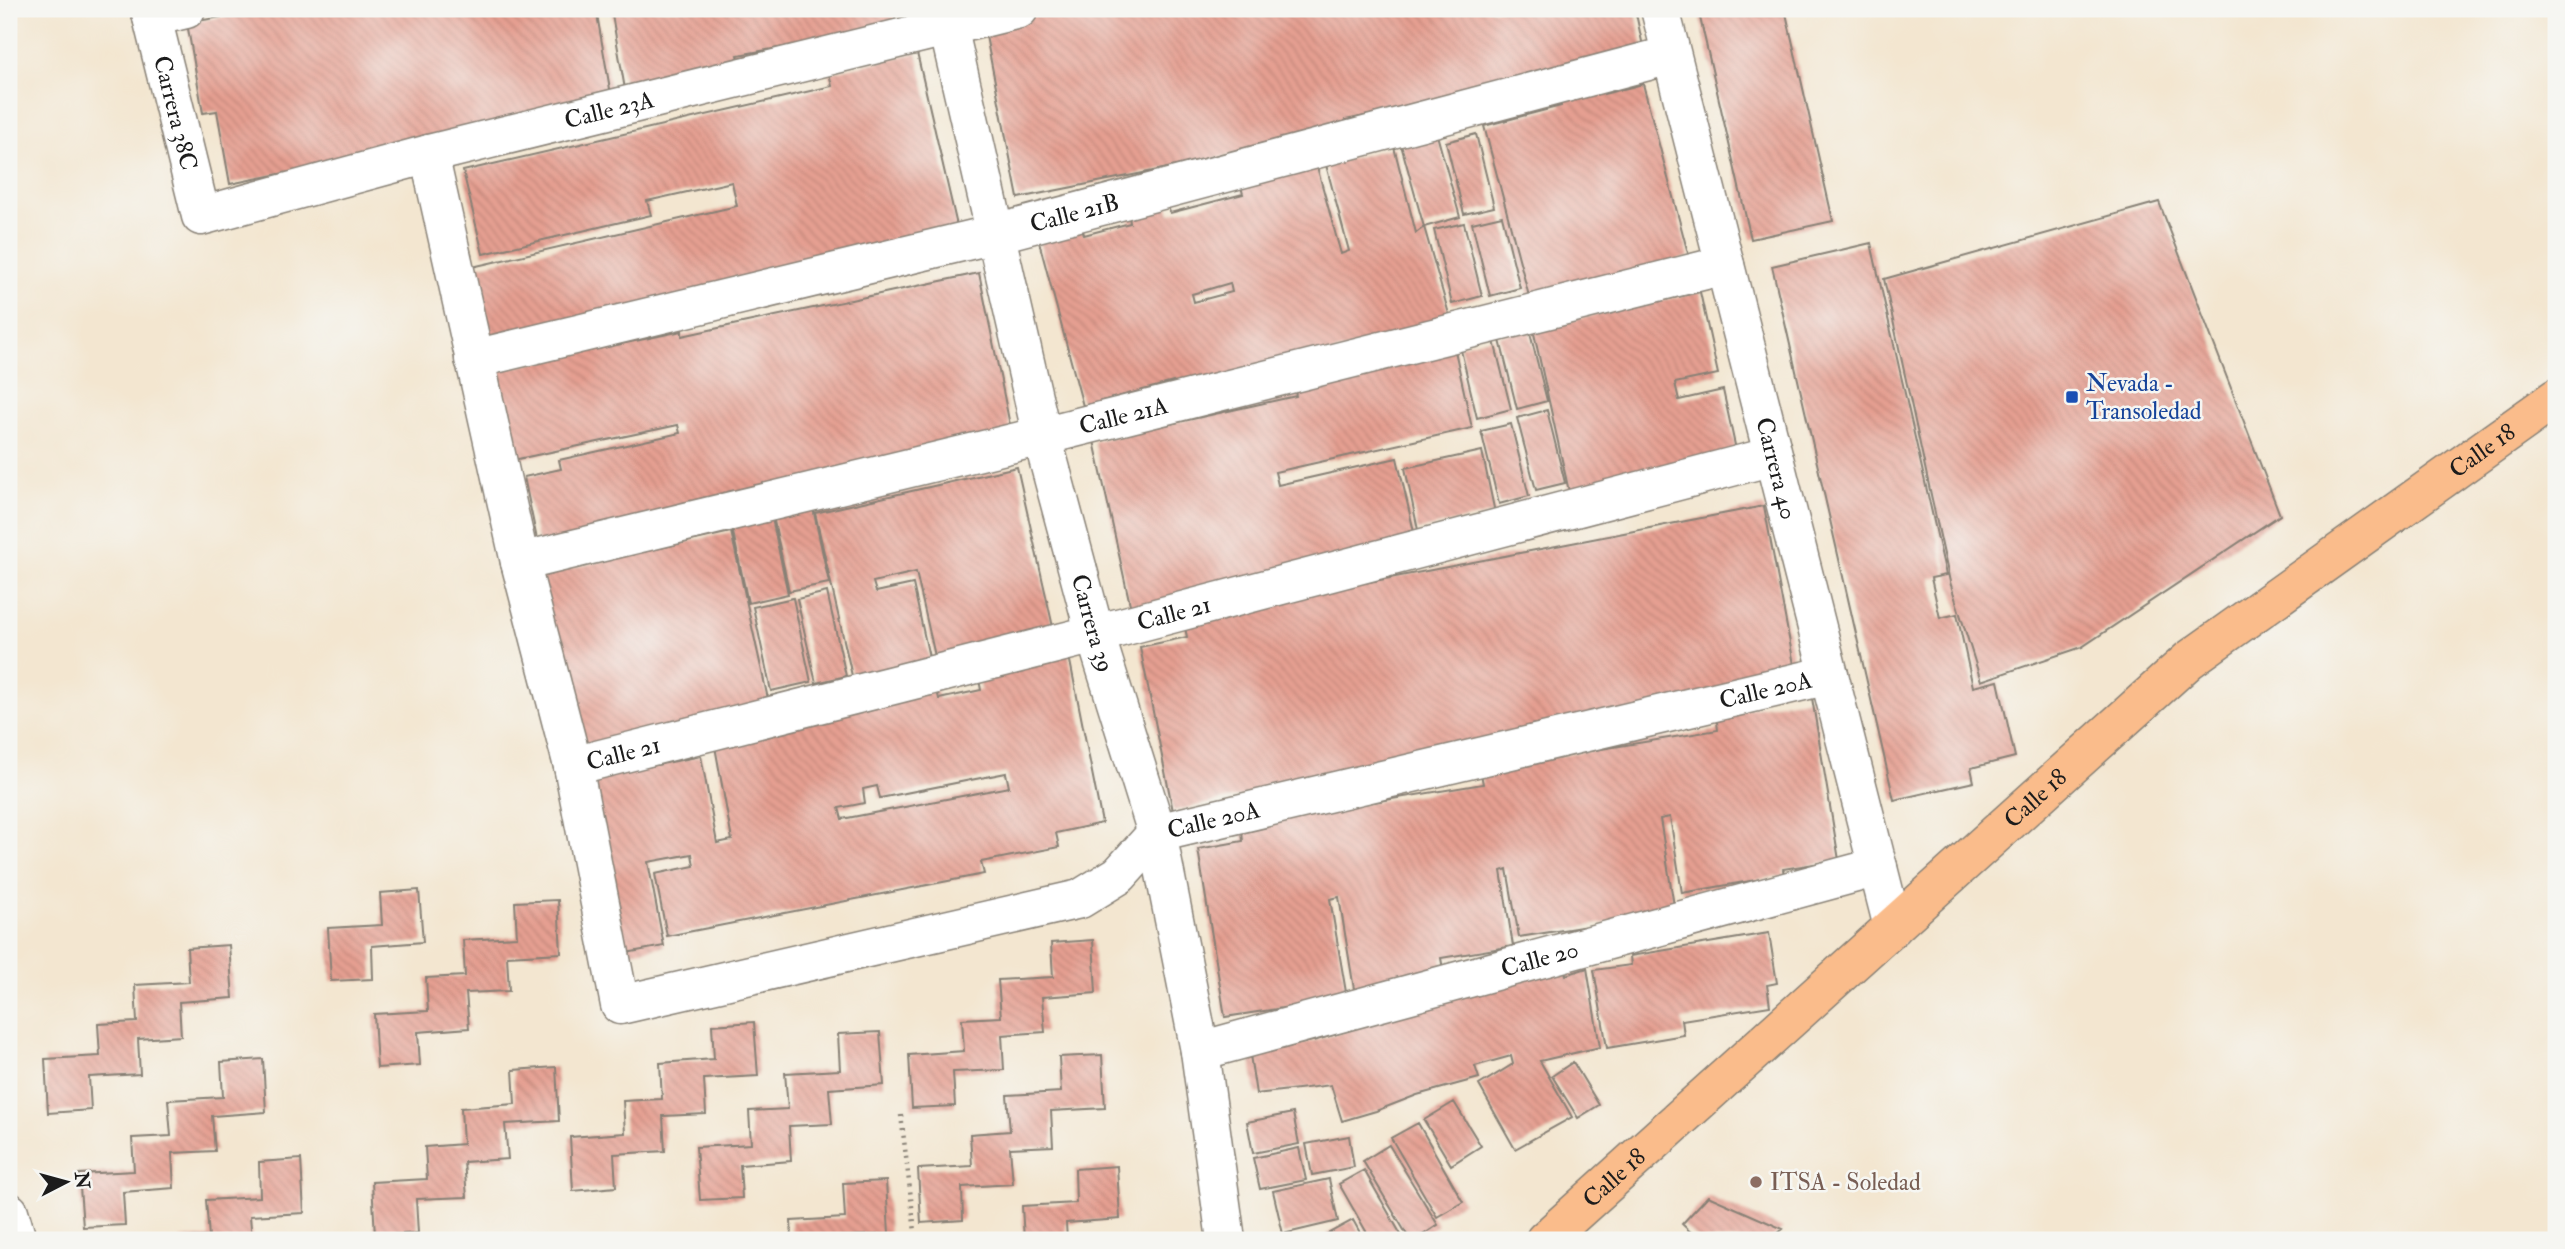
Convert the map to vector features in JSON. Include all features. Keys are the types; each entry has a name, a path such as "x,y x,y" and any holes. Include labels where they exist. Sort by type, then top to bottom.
{"main road":[{"name":"Calle 18","path":"1545,1240 2189,660 2556,397"}],"street":[{"name":"Calle 23A","path":"201,216 946,18 1019,9"},
{"name":"Carrera 40","path":"1660,9 1893,928"},
{"name":"Carrera 38C","path":"163,12 201,216"},
{"name":"Carrera 39","path":"946,18 1042,436 1095,634 1157,833 1200,1051 1226,1240"},
{"name":"Calle 21B","path":"474,359 995,234 1671,55"},
{"path":"429,154 520,562 573,766"},
{"name":"Calle 21A","path":"520,562 1042,436 1725,265"},
{"name":"Calle 21","path":"573,766 1095,634 1773,456"},
{"name":"Calle 20A","path":"573,766 620,1005 1080,899 1119,875 1157,833 1829,675"},
{"name":"Calle 20","path":"1200,1051 1878,867"},
{"path":"9,1212 17,1240"}],"path":[{"path":"901,1115 916,1240"}],"building":[{"path":"266,9 596,9 613,106 230,184 217,111 203,113 187,23"},
{"path":"611,9 894,9 897,27 738,55 741,66 626,95"},
{"path":"1072,9 1635,9 1644,51 1591,70 1345,120 1347,132 1018,198 984,26"},
{"path":"1698,9 1785,9 1833,221 1751,239"},
{"path":"917,53 958,230 491,349 472,267 737,206 732,182 647,201 651,215 483,254 463,171 832,86 829,73"},
{"path":"1602,83 1604,94 1643,84 1689,257 1530,300 1484,126 1561,106 1558,96"},
{"path":"1476,134 1494,207 1464,214 1446,142"},
{"path":"1437,135 1460,217 1424,227 1401,145"},
{"path":"1394,147 1416,233 1424,227 1451,321 1176,394 1173,382 1083,406 1038,238 1082,226 1084,235 1130,223 1129,216 1168,206 1170,213 1243,194 1240,183 1316,163 1341,254 1349,251 1326,165","holes":["1230,283 1232,292 1194,302 1192,294"]},
{"name":"Nevada - Transoledad","path":"2159,202 2280,515 2082,647 1981,681 1950,582 1884,279"},
{"path":"1502,216 1520,288 1490,296 1472,223"},
{"path":"1464,223 1482,296 1452,304 1434,230"},
{"path":"1871,243 1946,575 1931,578 1940,618 1957,614 1973,687 1998,681 2015,757 1971,768 1974,782 1894,800 1772,266"},
{"path":"979,273 1012,435 539,549 524,477 561,469 559,460 680,433 678,425 513,460 495,371 682,331 682,336"},
{"path":"1700,292 1718,374 1675,383 1679,400 1723,390 1738,459 1570,496 1533,329"},
{"path":"1529,329 1547,401 1517,409 1499,336"},
{"path":"1493,337 1511,409 1477,418 1460,346"},
{"path":"1454,346 1472,428 1275,472 1278,485 1397,458 1417,545 1131,609 1094,441 1296,396 1293,382"},
{"path":"1547,410 1565,483 1536,490 1517,418"},
{"path":"1511,424 1529,496 1499,504 1481,431"},
{"path":"1482,451 1495,513 1418,530 1405,468"},
{"path":"1017,467 1053,627 937,665 916,572 873,582 876,592 913,584 932,671 855,689 815,513"},
{"path":"811,499 829,583 789,591 771,507"},
{"path":"1764,506 1796,675 1173,811 1140,647 1187,637 1183,618"},
{"path":"770,509 788,594 748,603 730,518"},
{"path":"731,532 770,708 575,752 536,576"},
{"path":"827,592 846,676 816,683 797,599"},
{"path":"793,598 811,682 771,691 753,607"},
{"path":"1068,651 1102,823 1056,833 1059,847 981,862 984,874 667,936 655,874 694,866 692,854 648,862 664,946 615,955 582,780 701,756 717,843 732,840 714,741 937,690 939,699 981,690 977,669","holes":["1006,773 1009,787 842,819 839,808 865,803 863,789 877,786 880,798"]},
{"path":"1812,698 1839,860 1783,869 1784,875 1682,893 1670,817 1660,819 1675,912 1519,937 1507,869 1501,871 1513,946 1441,958 1444,975 1354,989 1339,897 1330,899 1347,998 1225,1017 1198,849 1243,841 1241,824 1483,784 1480,769 1718,730 1716,714"},
{"path":"419,890 423,942 372,946 373,979 331,981 328,928 382,925 380,893"},
{"path":"558,900 561,953 507,956 509,991 466,993 469,1028 418,1032 420,1065 377,1068 374,1014 428,1011 426,978 465,976 463,940 517,937 515,902"},
{"path":"1769,933 1777,983 1767,985 1770,1006 1682,1020 1684,1035 1607,1048 1594,970 1631,965 1630,956"},
{"path":"1093,940 1096,993 1042,997 1045,1032 1002,1035 1004,1070 953,1072 955,1106 912,1108 909,1055 964,1051 962,1019 1001,1017 998,980 1053,977 1051,943"},
{"path":"229,945 233,998 179,1002 181,1036 138,1039 140,1074 89,1077 91,1110 48,1113 45,1059 100,1056 98,1024 137,1022 135,985 189,982 187,948"},
{"path":"1563,963 1566,975 1587,968 1600,1047 1540,1061 1572,1117 1515,1149 1479,1085 1513,1064 1511,1056 1475,1066 1479,1078 1417,1095 1342,1121 1331,1085 1256,1094 1250,1055 1317,1040"},
{"path":"754,1022 758,1076 704,1079 706,1114 663,1116 665,1151 614,1154 616,1187 573,1191 570,1137 625,1133 623,1101 662,1099 660,1063 714,1059 712,1025"},
{"path":"880,1032 884,1085 829,1089 832,1124 789,1126 791,1161 740,1165 742,1198 700,1200 696,1147 751,1144 749,1111 788,1109 785,1073 840,1070 838,1034"},
{"path":"1102,1055 1105,1108 1051,1111 1053,1146 1010,1148 1013,1184 962,1187 963,1220 921,1223 918,1169 972,1166 970,1134 1010,1131 1007,1095 1061,1092 1059,1057"},
{"path":"263,1059 266,1112 212,1116 215,1151 172,1153 174,1188 123,1192 125,1225 83,1227 79,1174 134,1171 132,1138 171,1136 168,1100 223,1097 221,1062"},
{"path":"1573,1062 1599,1105 1578,1118 1552,1076"},
{"path":"556,1067 559,1121 505,1124 508,1159 464,1162 467,1197 416,1199 418,1233 375,1236 372,1182 427,1179 425,1147 463,1144 461,1108 515,1104 513,1070"},
{"path":"1454,1102 1481,1146 1451,1165 1424,1120"},
{"path":"1293,1113 1299,1144 1253,1153 1247,1122"},
{"path":"1418,1123 1463,1202 1437,1217 1391,1138"},
{"path":"1349,1136 1354,1167 1312,1175 1306,1144"},
{"path":"1389,1145 1438,1225 1415,1240 1410,1240 1363,1161"},
{"path":"1299,1148 1306,1180 1260,1189 1253,1158"},
{"path":"301,1159 304,1213 250,1216 252,1240 180,1240 209,1237 206,1200 260,1197 259,1162"},
{"path":"1117,1166 1120,1219 1066,1223 1067,1240 1024,1240 1022,1206 1076,1203 1075,1169"},
{"path":"1364,1170 1404,1240 1371,1240 1339,1184"},
{"path":"1329,1179 1338,1221 1283,1234 1273,1191"},
{"path":"886,1181 889,1234 835,1237 835,1240 792,1240 791,1221 845,1218 843,1183"},
{"path":"1708,1196 1783,1229 1770,1240 1699,1240 1682,1224"},
{"path":"1353,1220 1364,1240 1331,1240 1327,1234"}],"place":[{"name":"Nevada - Transoledad","path":"2072,397"},
{"name":"ITSA - Soledad","path":"1756,1182"}]}
